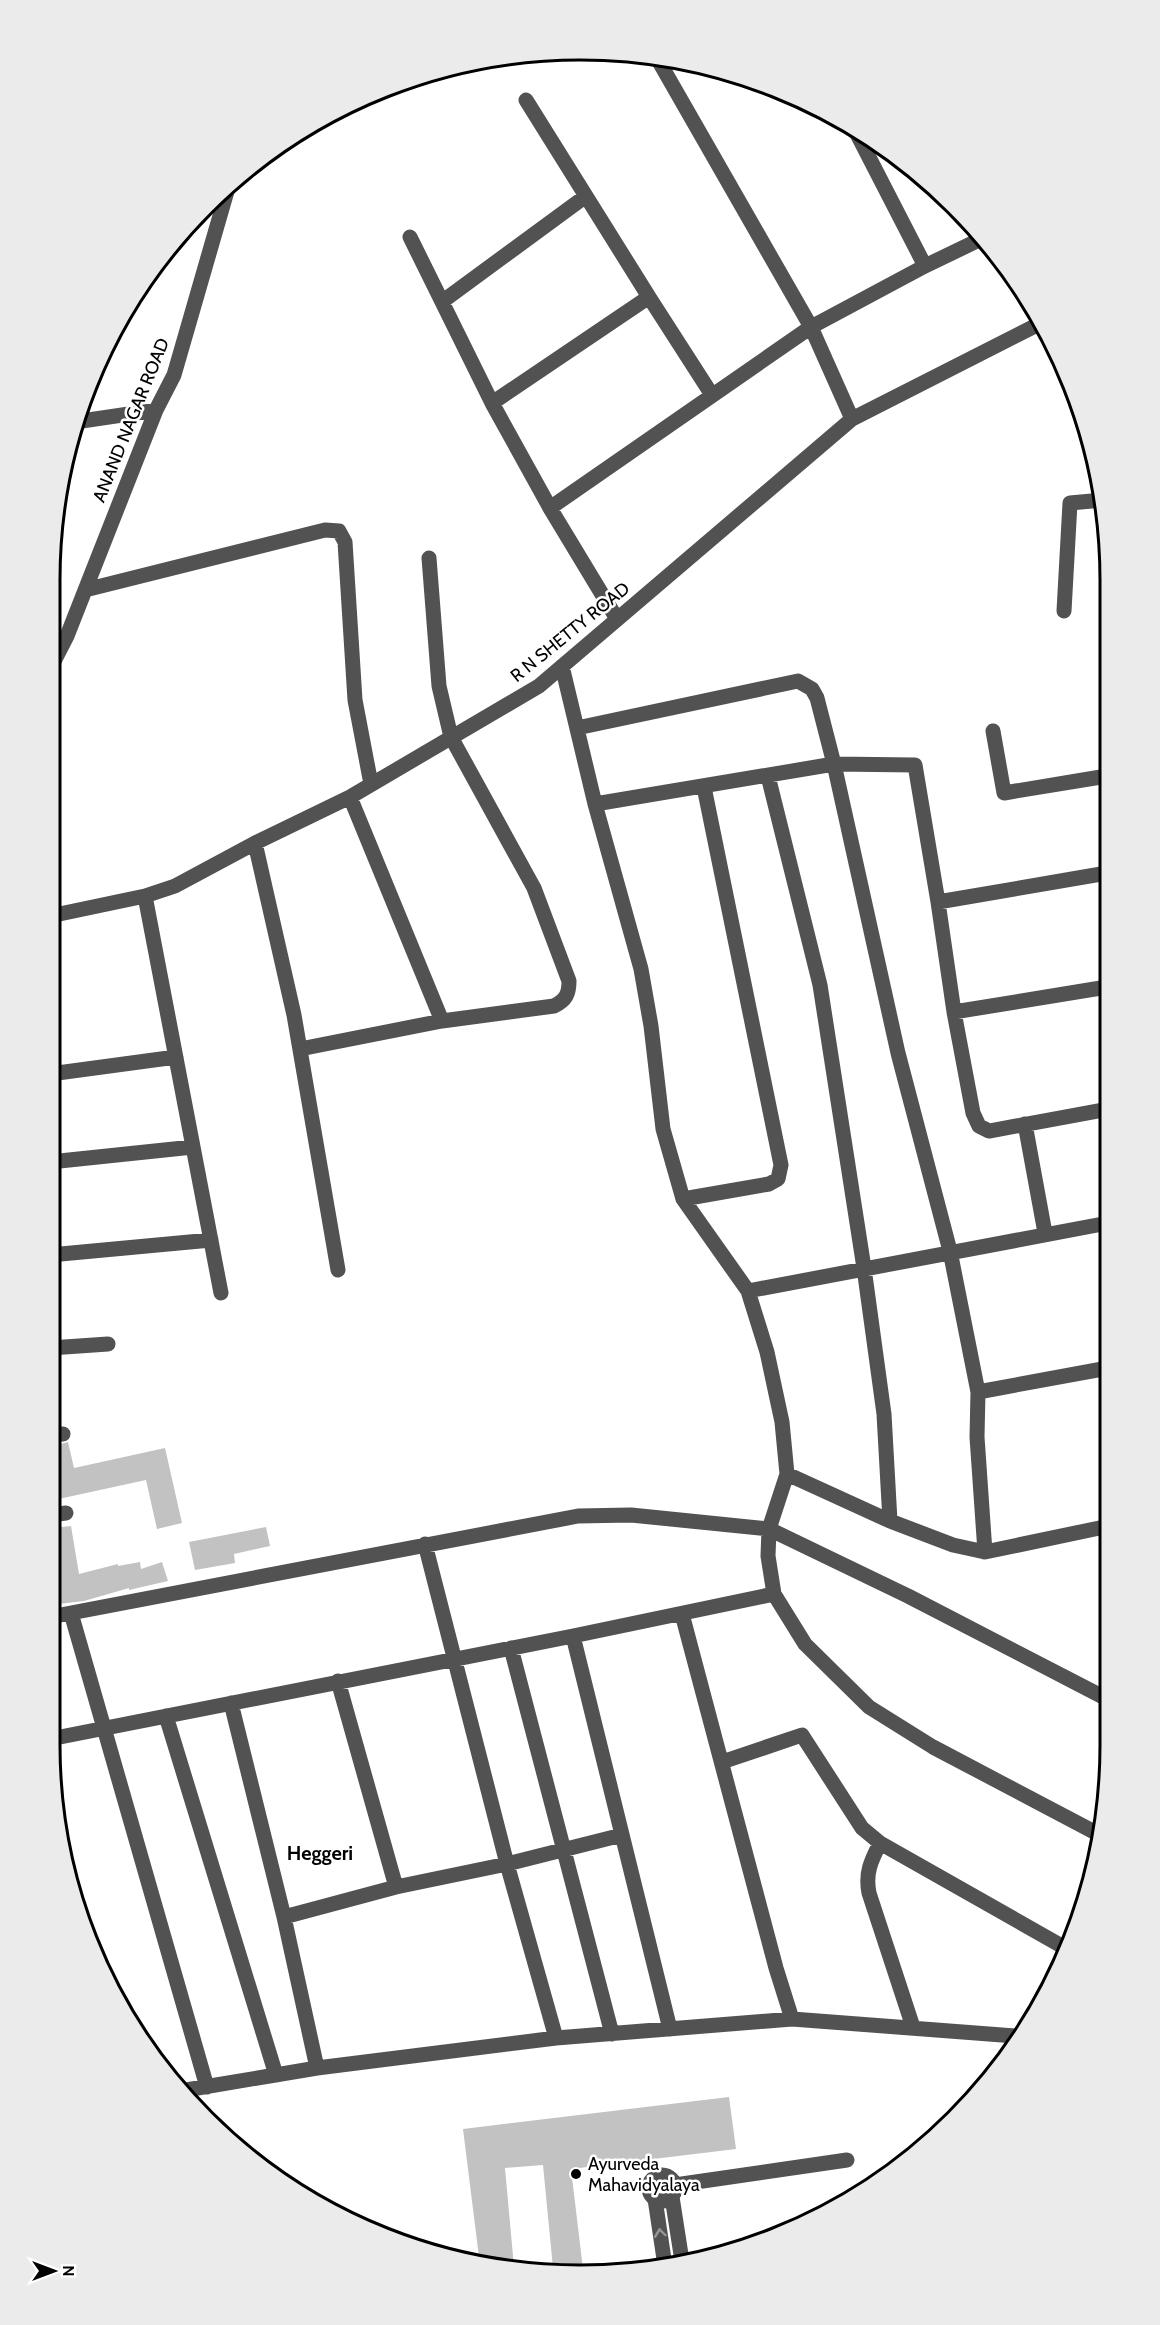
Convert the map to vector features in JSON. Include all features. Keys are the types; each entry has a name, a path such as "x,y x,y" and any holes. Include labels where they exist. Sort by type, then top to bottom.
{"street":[{"path":"662,67 811,327 852,419"},
{"path":"526,100 712,396"},
{"path":"862,144 926,266"},
{"path":"443,302 586,196"},
{"name":"ANAND NAGAR ROAD","path":"60,650 156,410 174,375 224,201"},
{"path":"410,237 492,403 550,508 617,620"},
{"path":"550,508 811,327 975,242"},
{"path":"492,403 649,297"},
{"name":"R N SHETTY ROAD","path":"60,914 145,896 175,886 255,843 350,797 539,686 852,419 1034,327"},
{"path":"86,420 156,410"},
{"path":"1064,611 1070,503 1094,502"},
{"path":"85,590 325,530 339,531 345,542 355,700 371,784"},
{"path":"300,1049 442,1021 554,1006 563,1002 569,993 569,981 534,888 451,737 439,686 429,558"},
{"path":"562,666 595,804 641,969 651,1026 663,1128 683,1198 748,1291 766,1352 782,1422 786,1479 769,1529 768,1556 774,1594 805,1644 869,1707 933,1747 1093,1831"},
{"path":"577,728 798,681 812,689 817,698 834,764 898,1053 950,1251 978,1392 977,1437 985,1552"},
{"path":"993,731 1004,793 1100,777"},
{"path":"595,804 834,764 915,765 939,902 954,1012 973,1113 979,1126 989,1131 1100,1110"},
{"path":"768,776 820,985 884,1414 890,1521"},
{"path":"683,1198 769,1184 778,1179 781,1165 704,787"},
{"path":"350,797 442,1021"},
{"path":"255,843 300,1049 338,1269"},
{"path":"939,902 1100,874"},
{"path":"145,896 221,1293"},
{"path":"954,1012 1100,988"},
{"path":"60,1073 176,1057"},
{"path":"1025,1124 1045,1233"},
{"path":"60,1161 193,1147"},
{"path":"748,1291 1100,1223"},
{"path":"60,1254 211,1240"},
{"path":"60,1347 108,1344"},
{"path":"978,1392 1100,1369"},
{"path":"786,1479 953,1545 985,1552 1100,1528"},
{"path":"60,1514 66,1513"},
{"path":"60,1615 578,1516 631,1515 769,1529 908,1596 1100,1696"},
{"path":"425,1544 507,1864 556,2038"},
{"path":"60,1737 774,1594"},
{"path":"71,1613 207,2087"},
{"path":"682,1614 776,1968 792,2019"},
{"path":"573,1636 670,2029"},
{"path":"511,1648 612,2034"},
{"path":"338,1682 396,1887"},
{"path":"231,1703 284,1917 317,2068"},
{"path":"166,1716 276,2075"},
{"path":"722,1762 802,1735 862,1828 880,1843 1060,1945"},
{"path":"284,1917 396,1887 507,1864 622,1835"},
{"path":"880,1843 869,1866 868,1886 913,2027"},
{"path":"190,2089 317,2068 556,2038 792,2019 1011,2036"},
{"path":"655,2199 667,2200 674,2191 847,2160"},
{"path":"664,2258 655,2199 650,2193 649,2185 651,2179 658,2174 671,2178 681,2255"}],"building":[{"path":"68,1442 74,1468 165,1448 182,1523 157,1529 146,1480 60,1499 60,1444"},
{"path":"71,1526 79,1574 118,1564 118,1566 140,1562 141,1569 162,1562 168,1581 129,1590 129,1588 84,1601 60,1604 60,1527"},
{"path":"266,1527 270,1546 234,1554 235,1563 195,1570 189,1542"},
{"path":"729,2097 736,2149 571,2169 583,2265 553,2264 543,2165 505,2168 513,2261 479,2255 463,2129"}],"place":[{"name":"Ayurveda Mahavidyalaya","path":"576,2174"}],"district":[{"name":"Heggeri","path":"320,1853"}]}
